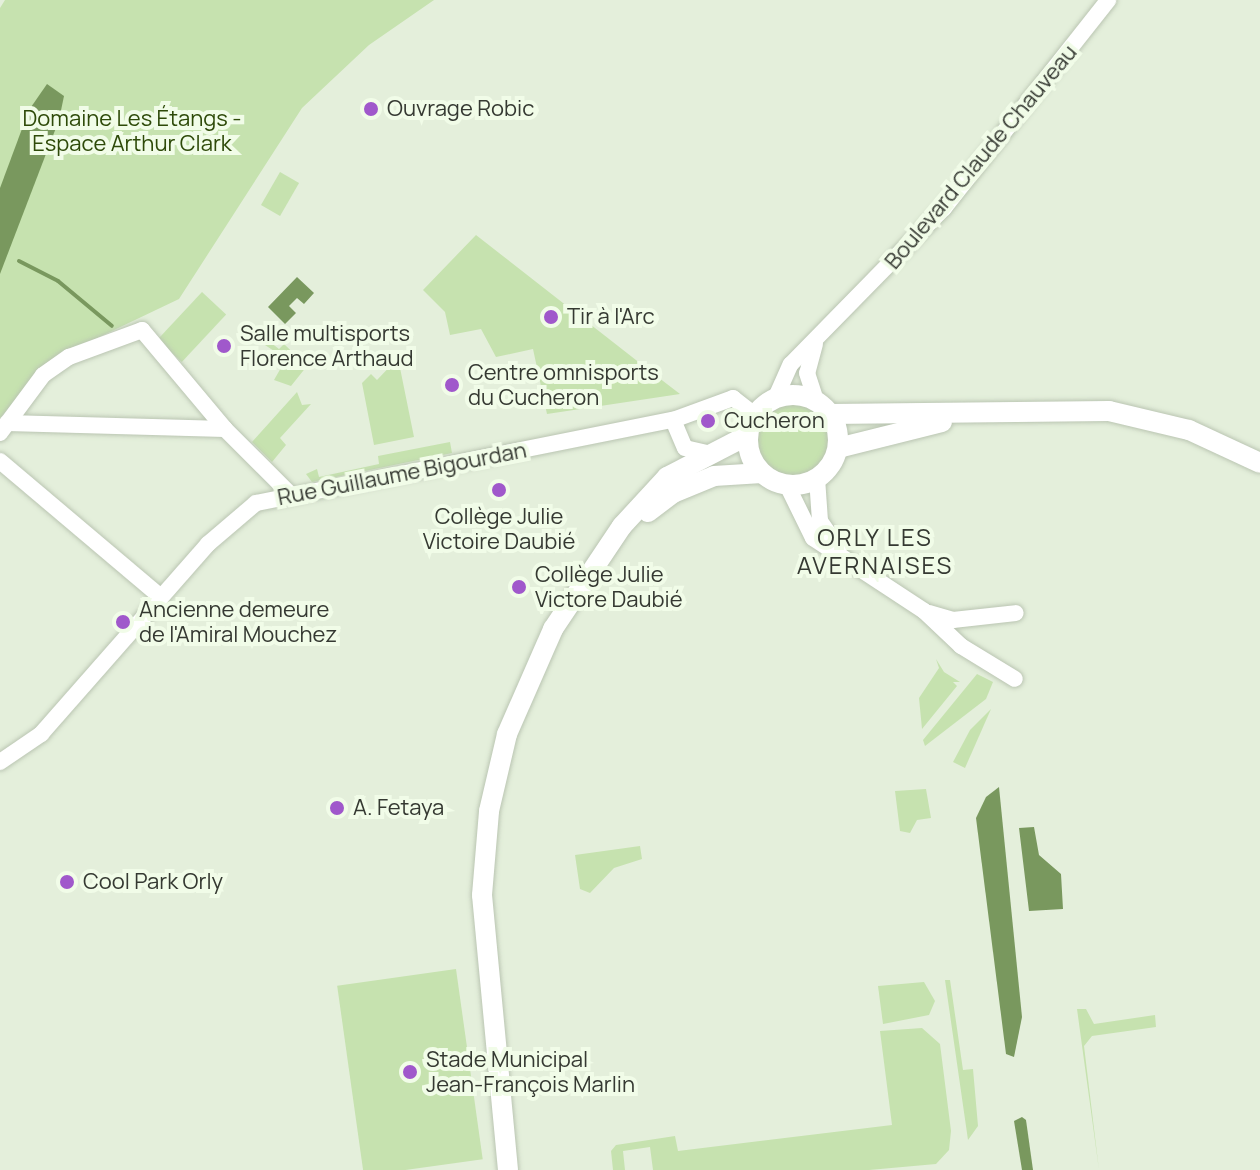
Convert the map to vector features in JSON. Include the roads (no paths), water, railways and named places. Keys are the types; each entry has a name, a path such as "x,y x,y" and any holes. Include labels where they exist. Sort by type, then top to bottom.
{"main road":[{"path":"762,473 750,455 748,435 755,415 776,397 797,394 823,407 1124,414 1189,430 1260,463"},
{"path":"823,407 838,448"},
{"path":"612,543 683,488 730,473 762,473 787,485 817,478 838,448 997,412"},
{"path":"508,1170 484,930 489,811 507,734 533,669 569,603 612,543 667,477 748,435"}],"street":[{"name":"Boulevard Claude Chauveau","path":"776,397 791,364 815,344 944,208 1108,0"},
{"path":"4,428 43,375 69,357 142,330 225,429 291,495"},
{"path":"815,344 807,373 823,407"},
{"name":"Rue Guillaume Bigourdan","path":"0,762 42,733 208,544 256,503 673,420 733,398 755,415"},
{"path":"673,420 685,448 711,454"},
{"path":"4,428 225,429"},
{"path":"0,461 160,596"},
{"path":"817,478 825,535 867,574"},
{"path":"787,485 813,538 924,611 961,646 982,656 1015,679"},
{"path":"924,611 967,619 1016,613"},
{"path":"967,619 982,656"}],"waterway":[{"path":"19,261 58,281 112,326"}],"place":[{"name":"Ouvrage Robic","path":"371,109"},
{"name":"Tir à l'Arc","path":"551,317"},
{"name":"Salle multisports Florence Arthaud","path":"224,346"},
{"name":"Centre omnisports du Cucheron","path":"452,385"},
{"name":"Cucheron","path":"708,421"},
{"name":"Collège Julie Victoire Daubié","path":"499,490"},
{"name":"Collège Julie Victore Daubié","path":"519,587"},
{"name":"Ancienne demeure de l'Amiral Mouchez","path":"123,622"},
{"name":"A. Fetaya","path":"337,808"},
{"name":"Cool Park Orly","path":"67,882"},
{"name":"Stade Municipal Jean-François Marlin","path":"410,1072"}],"district":[{"name":"ORLY LES AVERNAISES","path":"875,551"}],"park label":[{"name":"Domaine Les Étangs - Espace Arthur Clark","path":"132,130"}]}
